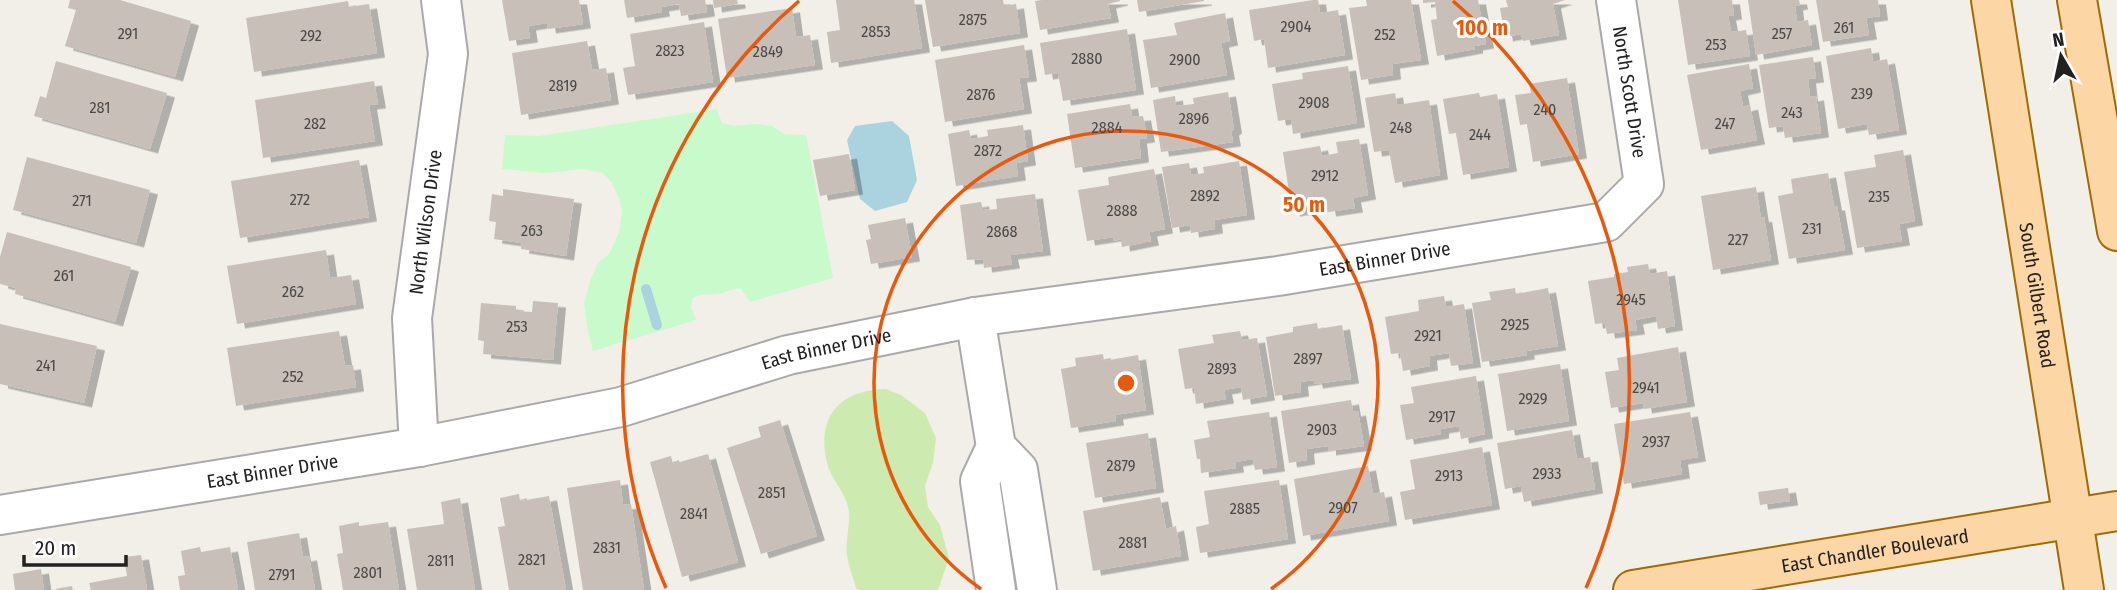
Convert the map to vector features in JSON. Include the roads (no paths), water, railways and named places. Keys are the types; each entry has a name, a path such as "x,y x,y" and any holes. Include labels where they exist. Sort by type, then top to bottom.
{"main road":[{"name":"South Gilbert Road","path":"1990,0 2084,590"},
{"path":"2077,0 2117,231"},
{"name":"East Chandler Boulevard","path":"1633,590 2117,511"}],"street":[{"name":"North Wilson Drive","path":"419,447 412,318 448,54 441,0"},
{"name":"North Scott Drive","path":"1616,0 1644,184"},
{"name":"East Binner Drive","path":"0,515 419,447 621,407 788,355 975,317 1291,274 1606,222 1644,184"},
{"path":"975,317 996,447 980,481 996,590"},
{"path":"996,447 1018,470 1037,590"}],"water":[{"path":"892,121 909,136 917,180 907,202 875,211 860,199 847,140 855,126"}],"waterway":[{"path":"646,289 657,325"}]}
